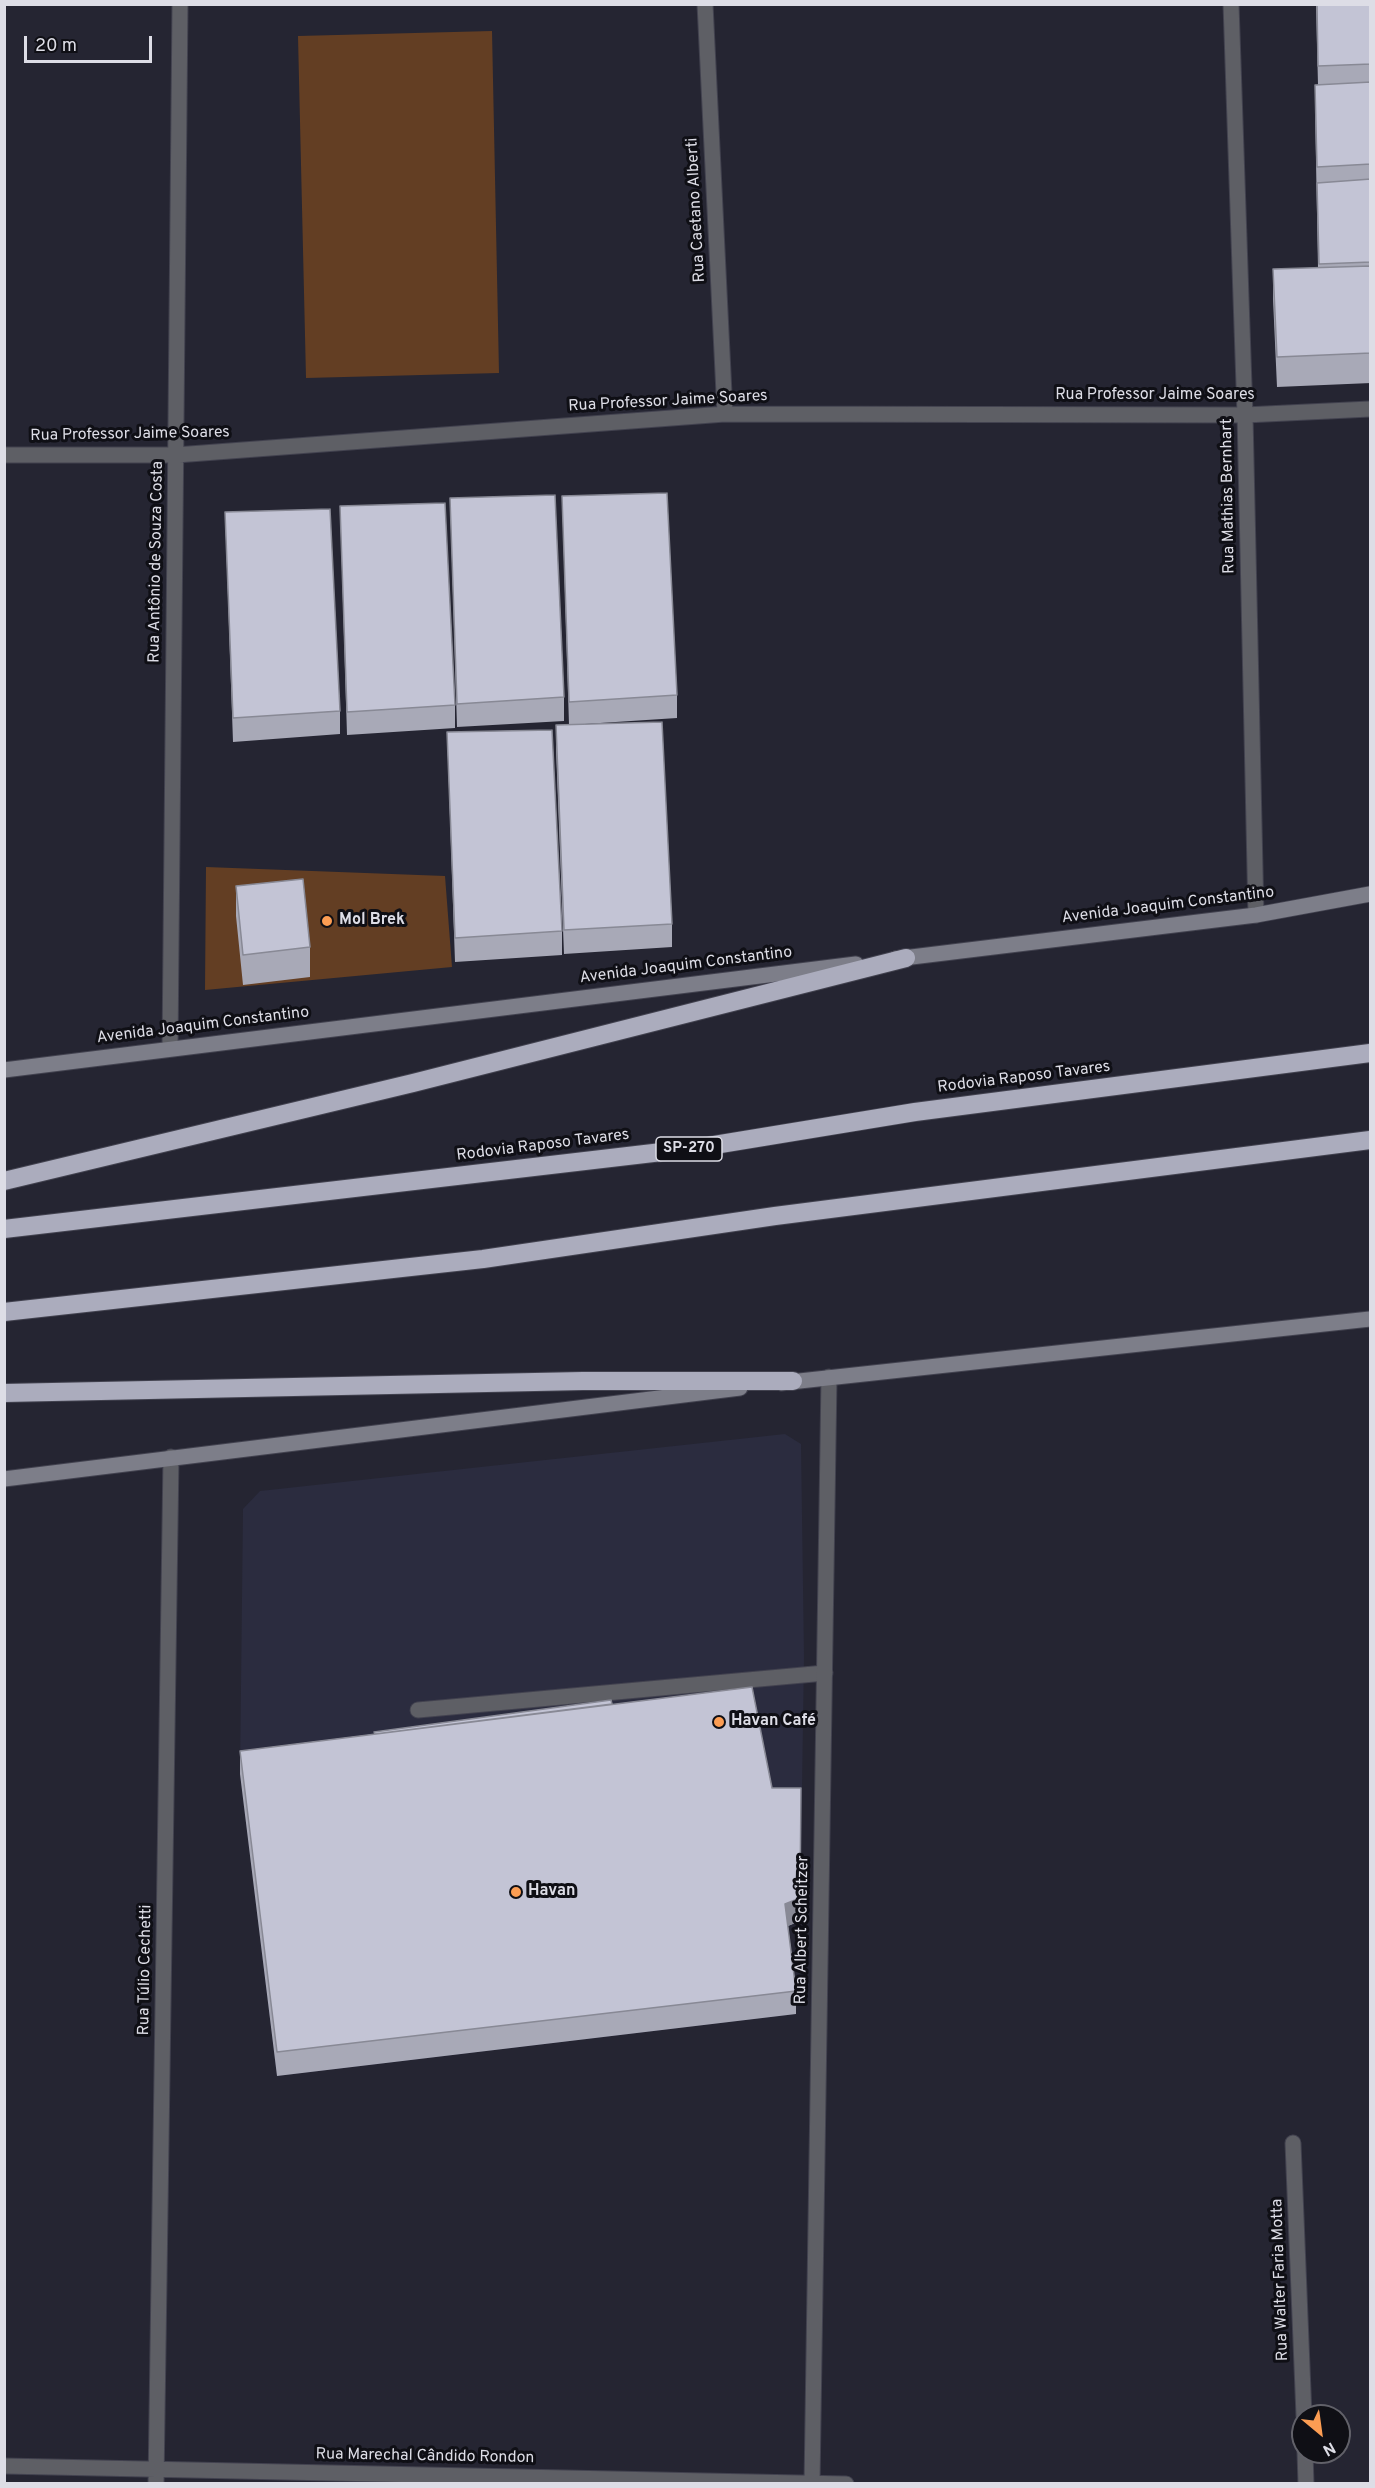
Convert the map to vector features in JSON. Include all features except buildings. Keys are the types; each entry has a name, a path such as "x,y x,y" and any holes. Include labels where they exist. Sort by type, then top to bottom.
{"highway":[{"path":"4,1181 413,1083 906,958"},
{"name":"Rodovia Raposo Tavares","path":"4,1229 696,1148 915,1112 1371,1053"},
{"path":"4,1312 483,1259 776,1216 1371,1140"},
{"path":"4,1393 572,1381 793,1381"}],"main road":[{"name":"Avenida Joaquim Constantino","path":"4,1070 1256,915 1371,894"},
{"path":"4,1479 793,1381 1371,1319"}],"street":[{"name":"Rua Antônio de Souza Costa","path":"170,1048 180,4"},
{"name":"Rua Caetano Alberti","path":"705,4 725,414"},
{"name":"Rua Mathias Bernhart","path":"1232,4 1245,415 1256,915"},
{"name":"Rua Professor Jaime Soares","path":"4,455 176,456 725,414 1245,415 1371,409"},
{"name":"Rua Albert Scheitzer","path":"812,2483 829,1377"},
{"name":"Rua Túlio Cechetti","path":"157,2477 171,1457"},
{"path":"418,1710 825,1672"},
{"name":"Rua Walter Faria Motta","path":"1293,2143 1304,2404"},
{"path":"1305,2464 1306,2484"},
{"name":"Rua Marechal Cândido Rondon","path":"4,2466 157,2477 846,2484"}],"shaded area":[{"path":"492,31 499,373 306,378 298,36"},
{"name":"Mol Brek","path":"206,867 445,876 452,967 205,990"},
{"path":"785,1434 801,1444 804,1657 800,1921 785,1928 796,2014 277,2076 240,1774 243,1509 260,1491"}],"place":[{"name":"Mol Brek","path":"327,921"},
{"name":"Havan Café","path":"719,1722"},
{"name":"Havan","path":"516,1892"}]}
